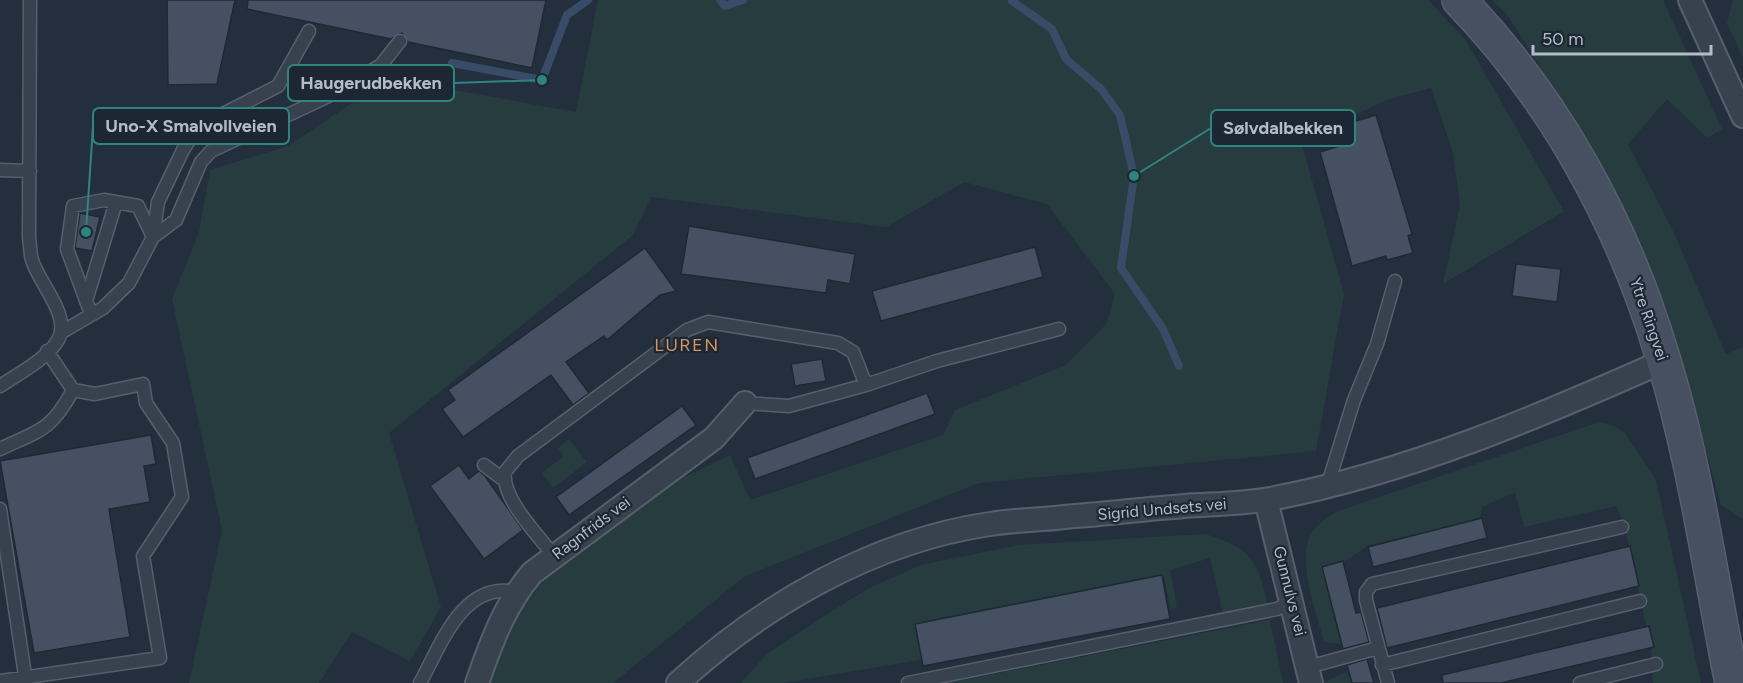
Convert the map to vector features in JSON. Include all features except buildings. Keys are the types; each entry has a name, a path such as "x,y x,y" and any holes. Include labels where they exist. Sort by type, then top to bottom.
{"main road":[{"name":"Ytre Ringvei","path":"1459,0 1515,65 1588,176 1635,276 1664,361 1691,476 1732,683"}],"street":[{"path":"1690,0 1743,116"},
{"name":"Sigrid Undsets vei","path":"678,683 771,611 863,561 940,533 992,524 1266,500 1327,487 1461,444 1579,399 1664,361"},
{"name":"Ragnfrids vei","path":"477,683 500,620 516,592 532,573 714,438 745,403"},
{"name":"Gunnulvs vei","path":"1266,500 1310,675"}],"lane":[{"path":"30,0 32,259 54,300 62,332"},
{"path":"0,386 47,351 57,342 62,332 103,308 129,283 153,237 158,202 195,131 278,86 309,31"},
{"path":"153,237 176,220 201,162 211,151 337,92 381,65 400,40"},
{"path":"0,170 31,166"},
{"path":"91,314 67,249 73,206 104,200 138,206 153,237"},
{"path":"86,301 116,202"},
{"path":"1327,487 1333,460 1377,344 1395,281"},
{"path":"504,480 505,472 518,456 664,345 701,323 757,329 838,343 853,352 866,385"},
{"path":"745,403 789,406 866,385 936,360 1059,329"},
{"path":"0,681 26,680 160,658 143,556 182,497 173,442 146,403 142,384 95,394 73,390 47,351"},
{"path":"0,449 47,427 61,411 73,390"},
{"path":"484,465 504,480 523,516 554,556"},
{"path":"0,509 26,680"},
{"path":"1388,683 1366,600 1366,592 1372,584 1622,527"},
{"path":"420,683 462,609 489,592 503,590 516,592"},
{"path":"908,683 1276,609 1293,601"},
{"path":"1382,665 1640,601"},
{"path":"1310,675 1378,648"},
{"path":"1580,683 1656,664"}],"green space":[{"path":"598,0 1428,0 1465,39 1564,211 1443,284 1460,205 1453,153 1431,88 1386,100 1301,141 1344,294 1316,451 979,483 745,576 613,683 490,683 515,618 547,576 656,491 730,455 750,500 943,435 955,410 1066,365 1107,323 1115,294 1047,204 964,182 886,227 651,197 633,235 389,433 441,607 410,661 352,632 319,683 189,683 222,530 172,299 199,232 210,170 288,146 389,78 576,112"},
{"path":"1492,0 1663,0 1722,129 1707,138 1667,99 1628,144 1673,231 1726,354 1743,347 1743,519 1721,505 1667,309 1582,132 1506,13"},
{"path":"1733,0 1743,0 1743,58 1727,23"},
{"path":"1599,422 1614,426 1625,433 1656,480 1701,683 1653,683 1651,647 1624,524 1616,506 1524,527 1515,492 1482,507 1480,519 1369,545 1342,563 1343,644 1324,642 1306,571 1307,544 1312,532 1320,523 1338,511"},
{"path":"569,439 587,462 553,488 542,473 564,456 558,448"},
{"path":"1205,534 1233,545 1250,558 1256,566 1268,606 1223,614 1210,558 1170,570 1177,607 1171,609 1163,574 917,623 924,659 785,683 741,683 767,654 818,620 869,588 921,565 1019,545"},
{"path":"1270,620 1283,683 948,683"},
{"path":"1348,671 1351,683 1322,683"}],"waterway":[{"path":"452,63 542,80 567,15 588,0"},
{"path":"720,0 725,6 743,0"},
{"path":"1012,1 1052,29 1066,59 1101,89 1120,115 1134,176 1121,268 1163,329 1179,366"}],"place":[{"name":"Haugerudbekken","path":"542,80"},
{"name":"Sølvdalbekken","path":"1134,176"},
{"name":"Uno-X Smalvollveien","path":"86,232"}],"district":[{"name":"LUREN","path":"687,345"}]}
